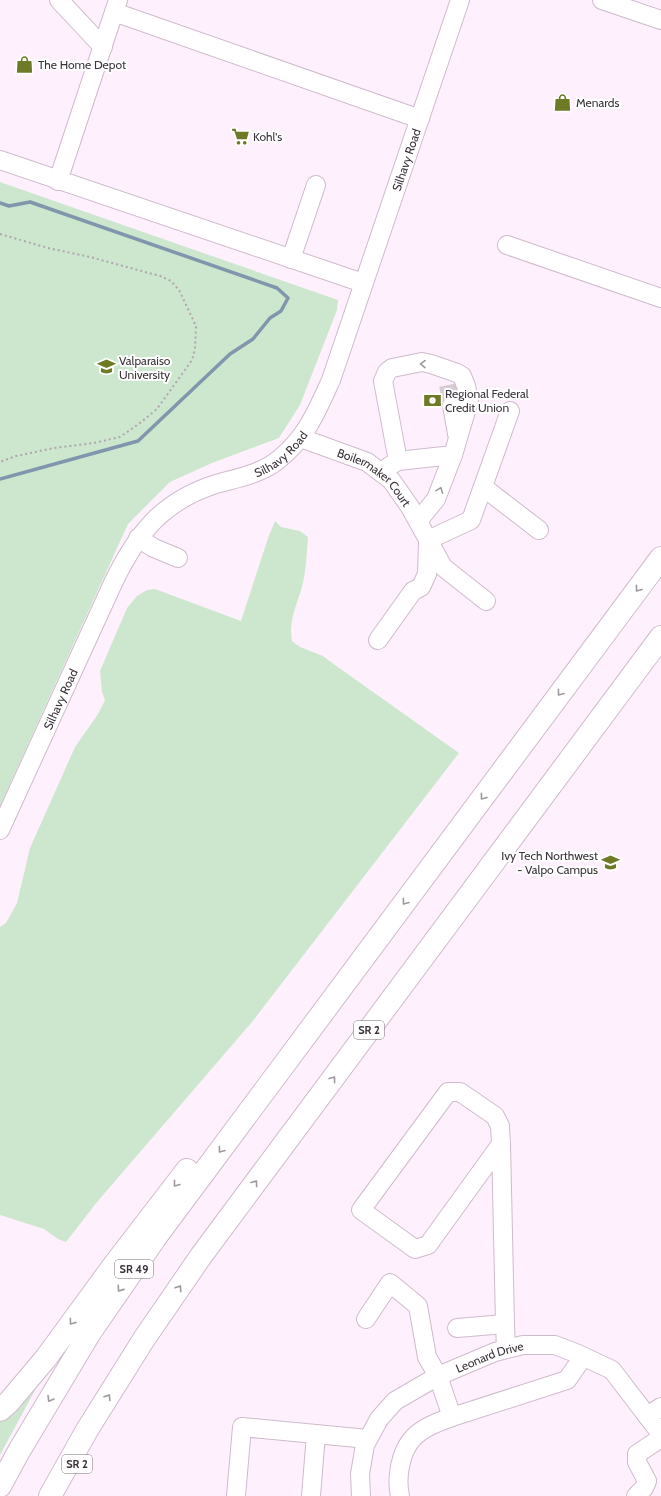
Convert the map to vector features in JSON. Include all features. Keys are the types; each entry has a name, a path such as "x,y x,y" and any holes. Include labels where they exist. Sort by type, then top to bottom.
{"highway":[{"path":"0,1410 9,1402 46,1358 114,1265 239,1103 286,1062 661,558"},
{"name":"SR 2","path":"65,1496 73,1479 87,1430 144,1339 201,1256 661,637"},
{"name":"SR 49","path":"0,1486 19,1451 89,1334 158,1234 286,1062"},
{"path":"50,1496 87,1430"}],"street":[{"path":"59,0 103,47"},
{"name":"Silhavy Road","path":"0,830 114,581 127,555 138,538 149,525 187,496 208,487 258,471 278,460 301,438 316,413 331,380 460,0"},
{"path":"602,0 661,20"},
{"path":"58,181 116,6 420,119"},
{"path":"0,160 58,181 363,283"},
{"path":"291,259 316,185"},
{"path":"507,245 661,298"},
{"path":"398,461 383,381 387,372 392,368 422,362 446,377 462,376 469,401 456,446 436,499 418,521"},
{"path":"452,404 456,446"},
{"path":"378,640 413,591 421,587 427,574 428,540 471,520 510,411"},
{"name":"Boilermaker Court","path":"301,438 367,462 391,480 402,494 443,567 486,601"},
{"path":"380,471 398,461 456,446"},
{"path":"483,487 539,530"},
{"path":"138,538 154,548 178,558"},
{"path":"501,1144 428,1245 415,1249 361,1210 448,1092 460,1092 495,1116 500,1126 501,1144 506,1349"},
{"path":"366,1319 390,1283 418,1306 427,1357 438,1376 452,1416"},
{"path":"456,1328 506,1324"},
{"name":"Leonard Drive","path":"361,1496 360,1474 365,1444 379,1419 395,1401 438,1376 495,1352 523,1345 555,1345 612,1370 654,1411 661,1434"},
{"path":"400,1496 398,1485 400,1464 405,1452 413,1438 430,1425 452,1416 567,1380 584,1357"},
{"path":"236,1496 242,1427 368,1439"},
{"path":"311,1496 316,1434"},
{"path":"636,1496 644,1488 647,1481 637,1462 637,1454 661,1438"}],"path":[{"path":"0,234 48,248 90,257 160,276 171,281 179,290 196,326 195,349 192,360 157,409 140,423 120,436 94,443 54,448 16,456 0,462"}],"green space":[{"path":"0,182 338,300 337,310 300,405 279,438 212,463 170,482 128,524 0,806"},
{"path":"275,521 281,527 300,531 308,537 304,578 292,619 292,641 300,647 323,656 459,753 252,1022 97,1202 66,1242 58,1239 44,1229 0,1215 0,927 6,923 17,903 30,848 75,747 98,714 105,700 102,692 100,671 127,608 137,596 147,590 155,589 241,621"},
{"path":"47,1368 0,1455 0,1420"}],"waterway":[{"path":"0,203 9,206 30,202 277,288 288,298 281,311 270,318 253,339 230,354 138,441 0,479"}],"tunnel":[{"path":"448,385 452,405"}],"place":[{"name":"The Home Depot","path":"25,64"},
{"name":"Menards","path":"563,102"},
{"name":"Kohl's","path":"240,136"},
{"name":"Valparaiso University","path":"106,367"},
{"name":"Regional Federal Credit Union","path":"432,400"},
{"name":"Ivy Tech Northwest - Valpo Campus","path":"611,862"}]}
